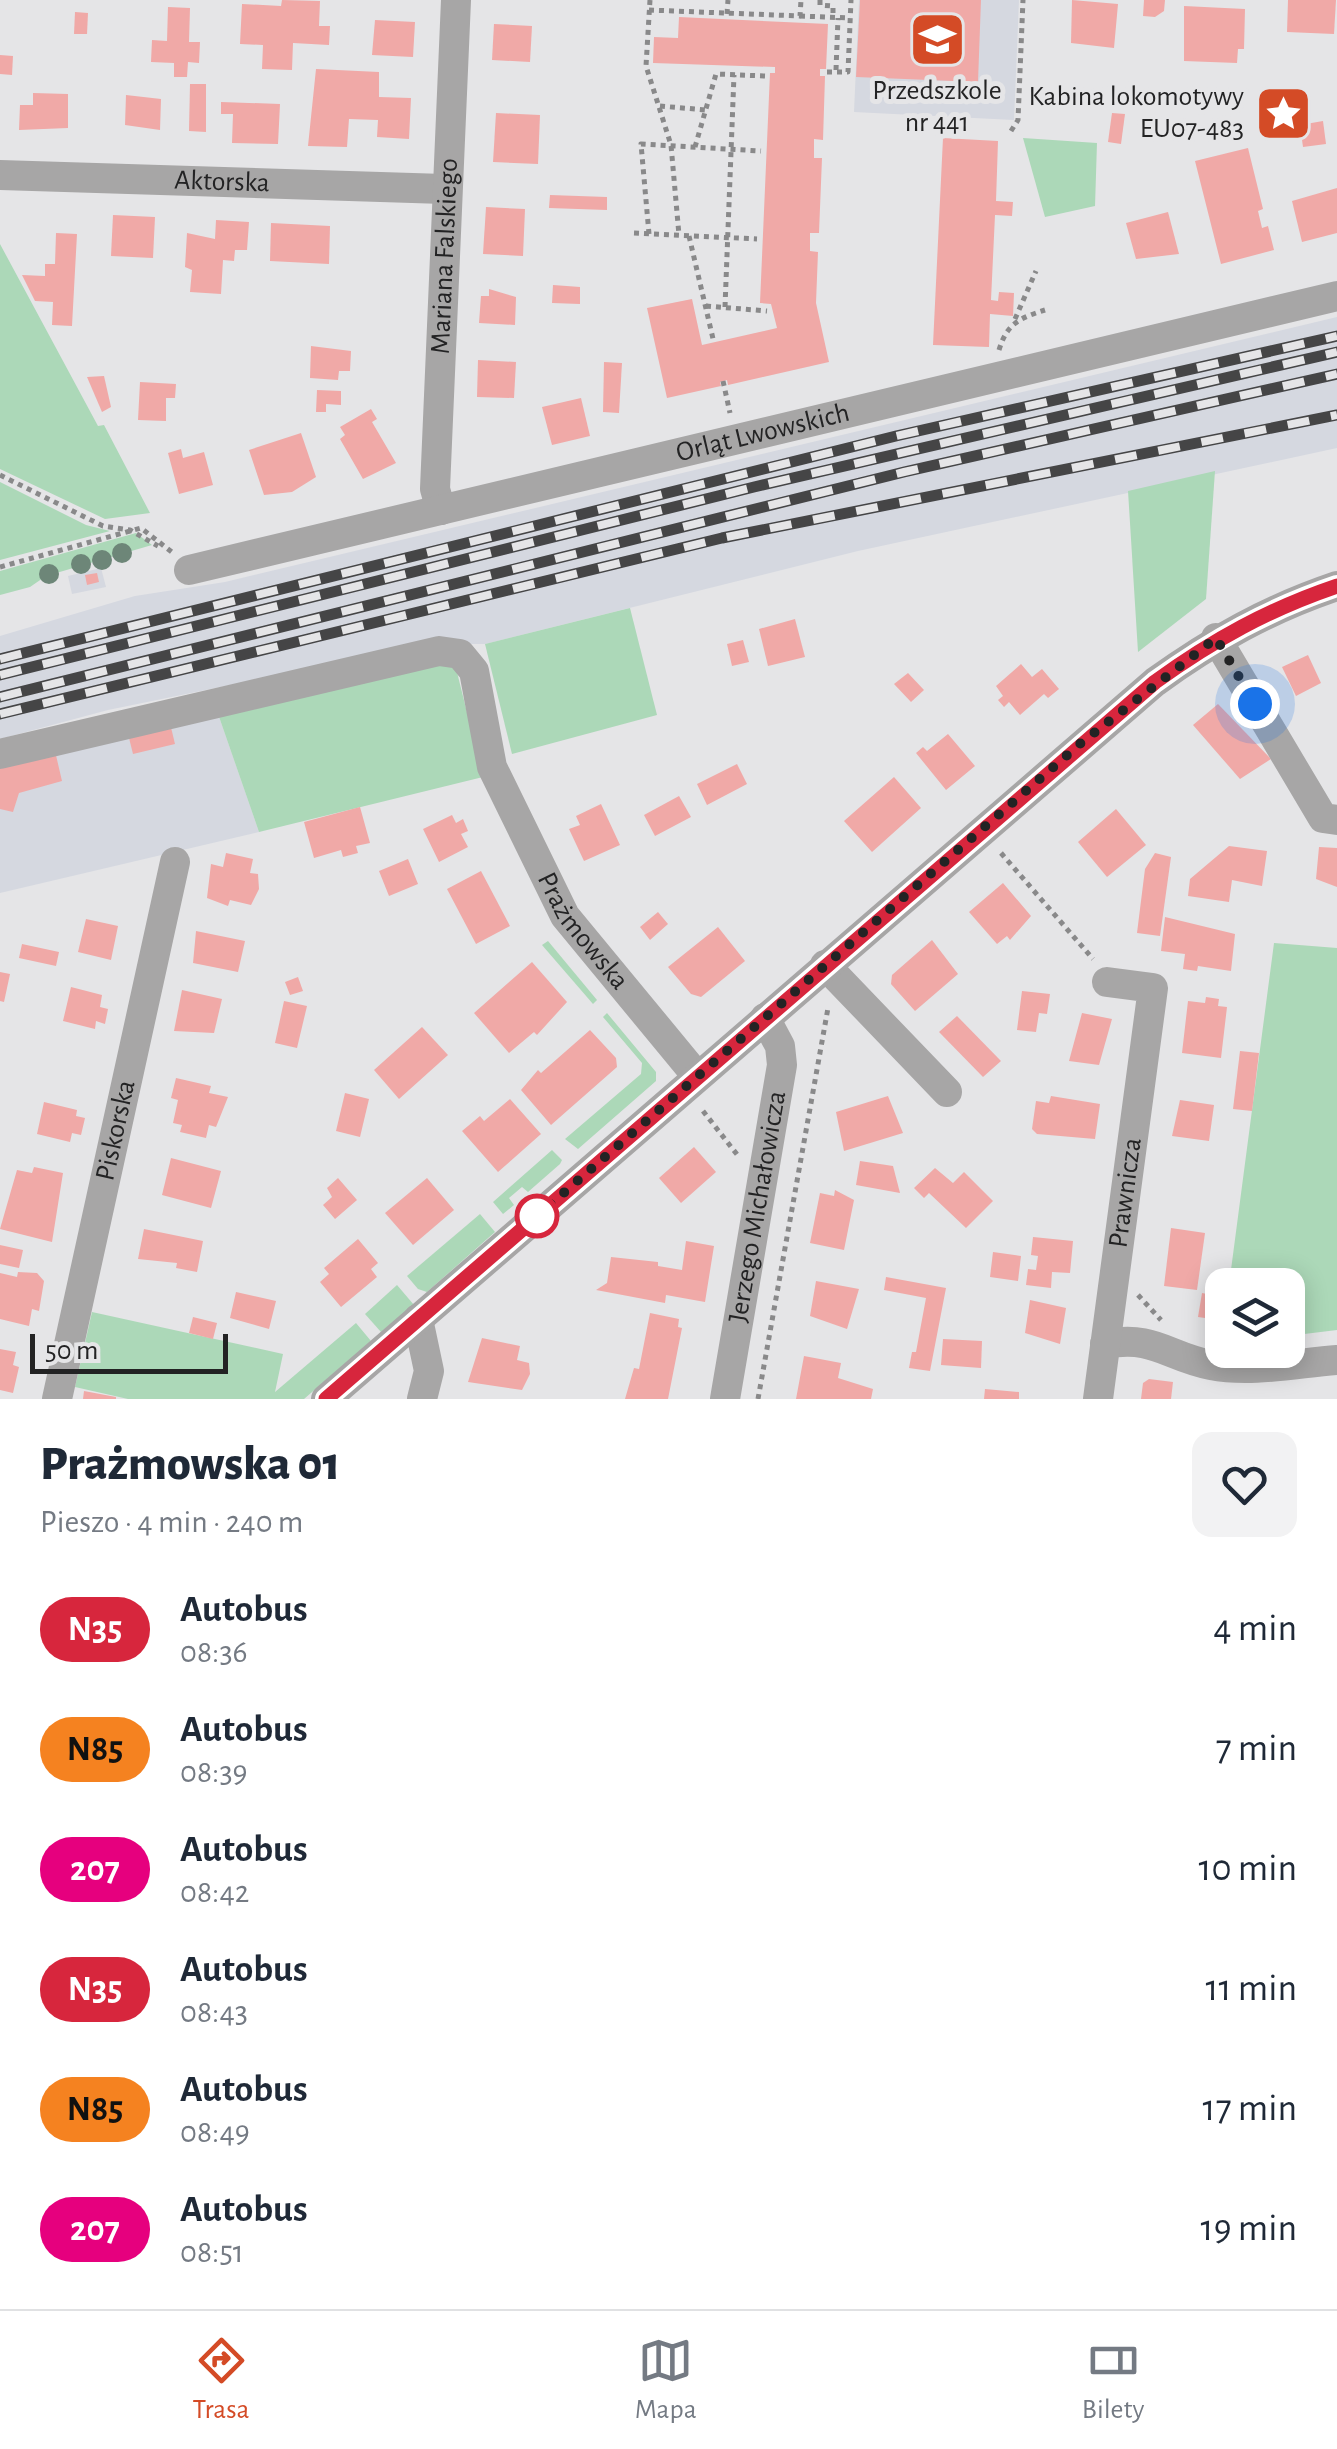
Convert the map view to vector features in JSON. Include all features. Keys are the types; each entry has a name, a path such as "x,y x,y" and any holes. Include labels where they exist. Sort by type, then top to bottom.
{"street":[{"name":"Mariana Falskiego","path":"441,510 435,489 444,188 456,0"},
{"name":"Aktorska","path":"0,175 444,188"},
{"name":"Orląt Lwowskich","path":"183,564 441,510 1337,296"},
{"path":"326,1399 1081,743 1216,638 1263,614 1337,586"},
{"path":"1216,638 1323,818 1337,820"},
{"name":"Prażmowska","path":"0,754 438,651 460,654 474,672 492,768 565,916 696,1076"},
{"name":"Piskorska","path":"58,1399 175,862"},
{"path":"825,966 947,1092"},
{"name":"Prawnicza","path":"1098,1399 1153,988 1107,982"},
{"name":"Jerzego Michałowicza","path":"726,1399 782,1065 780,1046 764,1018"},
{"path":"418,1319 428,1371 422,1399"},
{"path":"1105,1344 1146,1340 1197,1361 1236,1367 1337,1360"}],"path":[{"path":"650,0 646,66 671,146 678,235"},
{"path":"727,14 728,0"},
{"path":"800,0 800,16"},
{"path":"820,0 820,5 833,6 836,18 836,72"},
{"path":"827,72 848,72 851,0"},
{"path":"1011,132 1018,120 1023,0"},
{"path":"650,10 850,18"},
{"path":"695,147 716,74 764,76"},
{"path":"726,308 734,75"},
{"path":"660,106 706,110"},
{"path":"649,234 641,144 761,151"},
{"path":"634,234 757,239"},
{"path":"689,236 714,343"},
{"path":"996,362 1004,333 1015,320 1036,271"},
{"path":"706,306 767,312"},
{"path":"1015,320 1046,310"},
{"path":"723,381 733,425"},
{"path":"0,475 103,526 130,530 183,564"},
{"path":"0,567 130,530"},
{"path":"1000,852 1100,967 1107,982"},
{"path":"758,1399 830,999"},
{"path":"701,1108 750,1171"}],"shaded area":[{"name":"Przedszkole nr 441","path":"859,0 1019,0 1014,120 854,112"},
{"path":"1337,317 1337,448 858,551 485,644 431,644 108,710 0,739 0,636 135,596 225,582"},
{"path":"101,568 106,587 72,594 68,576"},
{"path":"216,708 259,832 0,893 0,765"}],"green space":[{"path":"1023,138 1097,143 1095,206 1045,217"},
{"path":"0,244 98,426 104,425 150,513 105,519 0,469"},
{"path":"1215,471 1206,599 1138,652 1128,491"},
{"path":"0,482 86,525 110,531 0,560"},
{"path":"136,533 152,545 46,576 30,587 0,595 0,571"},
{"path":"630,608 657,715 512,754 485,644"},
{"path":"427,659 455,664 483,777 259,832 216,708"},
{"path":"548,941 597,1000 593,1004 542,945"},
{"path":"1274,943 1337,948 1337,1330 1305,1334 1305,1268 1231,1268"},
{"path":"607,1013 656,1072 656,1081 578,1149 565,1139 641,1074 642,1063 603,1017"},
{"path":"552,1150 562,1160 560,1164 528,1192 522,1187 509,1198 514,1205 503,1214 493,1202"},
{"path":"480,1214 495,1232 427,1292 418,1289 407,1276"},
{"path":"397,1285 414,1305 381,1332 365,1314"},
{"path":"92,1312 283,1354 275,1392 356,1323 371,1341 304,1399 128,1399 75,1387"}],"building":[{"path":"282,0 320,1 319,26 330,26 329,45 293,43 292,70 262,69 263,45 240,44 242,4 281,6"},
{"path":"860,0 981,0 978,82 856,77"},
{"path":"1072,0 1118,4 1114,48 1071,43"},
{"path":"1144,0 1165,0 1164,11 1155,17 1143,16"},
{"path":"1288,0 1336,0 1334,34 1287,32"},
{"path":"1184,6 1245,9 1244,49 1238,49 1237,63 1184,61"},
{"path":"168,7 190,8 189,42 200,42 199,63 188,62 187,77 174,77 174,63 151,62 152,40 167,41"},
{"path":"75,12 88,13 87,34 74,34"},
{"path":"679,17 828,24 826,69 820,69 820,76 825,76 823,140 814,139 814,158 822,158 819,233 810,233 810,251 818,252 816,303 829,362 728,385 727,380 720,382 721,386 667,398 647,308 692,299 702,345 777,328 771,304 760,303 770,73 775,73 775,67 653,63 654,37 678,38"},
{"path":"375,20 415,22 413,57 372,55"},
{"path":"494,24 532,26 530,62 492,60"},
{"path":"0,55 13,56 12,75 0,74"},
{"path":"316,69 379,72 379,97 411,98 409,139 377,137 378,120 349,119 347,147 308,146"},
{"path":"190,84 206,84 206,132 189,131"},
{"path":"33,93 68,94 68,128 19,130 20,105 33,105"},
{"path":"126,95 161,99 160,130 125,125"},
{"path":"221,102 280,104 278,144 232,143 233,114 221,114"},
{"path":"496,113 540,115 538,164 493,162"},
{"path":"1112,113 1125,114 1121,144 1108,142"},
{"path":"1323,121 1326,144 1303,147 1300,125"},
{"path":"943,138 998,141 996,201 1013,202 1012,216 995,215 991,300 998,301 999,292 1014,293 1013,316 990,314 989,347 933,345"},
{"path":"1248,148 1263,209 1258,211 1262,228 1268,226 1274,250 1221,264 1195,161"},
{"path":"1337,188 1337,233 1302,242 1292,201"},
{"path":"550,195 607,197 607,210 549,208"},
{"path":"486,207 525,209 523,256 483,254"},
{"path":"1168,212 1179,254 1136,259 1126,223"},
{"path":"113,215 155,217 153,258 111,256"},
{"path":"216,220 249,222 247,250 235,250 234,261 223,260 221,294 190,292 192,270 185,267 187,233 215,239"},
{"path":"271,223 330,226 329,264 270,261"},
{"path":"56,233 77,234 72,326 52,325 53,302 35,301 22,275 45,276 45,264 55,264"},
{"path":"553,285 580,287 580,304 552,303"},
{"path":"489,289 516,297 515,325 479,323 481,296 489,296"},
{"path":"311,346 351,351 350,371 339,371 338,380 310,378"},
{"path":"478,360 516,362 514,398 477,397"},
{"path":"604,362 622,363 619,413 603,412"},
{"path":"104,376 111,407 102,412 87,377"},
{"path":"140,382 176,384 175,398 166,398 166,421 138,420"},
{"path":"317,390 341,391 341,405 326,404 326,412 316,412"},
{"path":"581,398 590,436 552,445 542,407"},
{"path":"371,409 377,419 372,422 396,463 363,479 340,439 345,435 340,427"},
{"path":"301,433 316,477 292,492 264,495 249,450"},
{"path":"181,449 183,458 204,452 213,485 179,494 168,453"},
{"path":"97,573 99,582 87,585 85,575"},
{"path":"795,619 805,657 768,666 759,629"},
{"path":"743,640 749,662 732,666 727,644"},
{"path":"1308,655 1321,683 1296,696 1282,667"},
{"path":"1021,664 1032,677 1042,669 1059,689 1048,698 1044,694 1020,715 1009,702 1004,707 998,700 1003,696 996,686"},
{"path":"908,673 924,690 911,702 894,684"},
{"path":"1218,704 1271,759 1240,779 1193,725"},
{"path":"169,719 175,744 133,754 127,730"},
{"path":"948,734 975,766 946,790 916,753 923,747 927,751"},
{"path":"55,751 62,781 19,793 13,812 0,809 0,765"},
{"path":"737,764 747,784 707,805 697,784"},
{"path":"894,777 921,808 872,852 844,821"},
{"path":"679,796 691,817 655,836 644,815"},
{"path":"601,804 620,845 584,861 569,829 580,825 576,816"},
{"path":"360,807 370,843 356,846 358,853 343,857 341,850 314,858 304,822"},
{"path":"1116,809 1146,845 1107,877 1078,842"},
{"path":"452,815 456,823 463,819 468,831 461,834 468,847 439,862 423,829"},
{"path":"1229,846 1267,851 1262,886 1232,880 1229,902 1188,896 1190,879"},
{"path":"1319,847 1337,848 1337,887 1316,879"},
{"path":"226,853 253,859 250,873 258,874 259,889 251,905 230,900 228,906 207,898 211,864 223,867"},
{"path":"1155,853 1171,857 1160,936 1137,933 1145,869"},
{"path":"408,859 418,884 389,896 379,871"},
{"path":"481,871 510,926 476,944 447,889"},
{"path":"1003,883 1031,916 1010,940 1007,936 997,944 969,912"},
{"path":"658,912 668,924 650,940 640,927"},
{"path":"1165,917 1235,934 1231,971 1198,966 1197,971 1183,969 1185,954 1161,951"},
{"path":"86,919 118,926 111,960 78,952"},
{"path":"718,927 745,961 701,997 691,994 668,967"},
{"path":"196,931 245,941 238,972 193,963"},
{"path":"932,940 958,974 915,1011 891,984 892,975"},
{"path":"22,944 59,952 56,966 19,958"},
{"path":"532,962 567,1002 537,1035 534,1032 509,1053 474,1013"},
{"path":"0,972 10,974 4,1002 0,1001"},
{"path":"298,977 303,991 290,995 285,982"},
{"path":"71,987 102,995 100,1007 108,1009 105,1024 96,1021 95,1029 63,1021"},
{"path":"182,990 222,999 214,1033 174,1031"},
{"path":"1022,991 1050,994 1047,1014 1039,1013 1036,1032 1017,1030"},
{"path":"1206,997 1219,999 1218,1006 1227,1007 1221,1058 1182,1053 1188,1001 1205,1003"},
{"path":"284,1001 307,1006 297,1048 275,1043"},
{"path":"1082,1013 1112,1019 1099,1065 1069,1061"},
{"path":"957,1016 1001,1061 983,1077 939,1032"},
{"path":"422,1027 448,1055 399,1099 374,1070"},
{"path":"590,1030 616,1058 617,1067 551,1125 521,1090 538,1070 541,1073"},
{"path":"1240,1051 1259,1053 1252,1111 1233,1109"},
{"path":"176,1078 211,1086 209,1093 228,1097 216,1127 209,1125 206,1138 180,1132 182,1125 173,1123 178,1100 171,1098"},
{"path":"345,1093 369,1099 360,1137 336,1131"},
{"path":"888,1096 903,1133 844,1151 836,1112"},
{"path":"1051,1096 1100,1104 1095,1139 1037,1134 1032,1129 1036,1101 1049,1103"},
{"path":"510,1099 541,1134 498,1172 462,1131 480,1116 484,1121"},
{"path":"1180,1100 1214,1105 1209,1141 1172,1136"},
{"path":"44,1102 77,1110 76,1116 85,1118 81,1135 72,1133 70,1142 37,1134"},
{"path":"694,1147 716,1172 681,1203 659,1178"},
{"path":"171,1158 221,1171 211,1208 162,1195"},
{"path":"860,1161 893,1166 900,1193 856,1185"},
{"path":"34,1167 63,1173 52,1242 0,1229 17,1170 32,1173"},
{"path":"935,1168 953,1183 964,1172 993,1201 966,1228 929,1193 924,1198 914,1188"},
{"path":"338,1178 357,1200 335,1219 323,1205 332,1197 327,1188"},
{"path":"427,1178 454,1210 413,1245 385,1213"},
{"path":"835,1190 854,1200 844,1250 810,1243 820,1193 834,1196"},
{"path":"1171,1228 1205,1233 1197,1290 1164,1286"},
{"path":"144,1229 203,1241 197,1272 176,1268 177,1263 138,1259"},
{"path":"1033,1237 1073,1241 1070,1273 1052,1272 1051,1288 1026,1285 1028,1269 1036,1270 1038,1256 1031,1255"},
{"path":"358,1239 378,1263 371,1269 377,1277 341,1307 320,1282 329,1274 324,1268"},
{"path":"686,1241 714,1246 705,1302 666,1295 665,1303 596,1290 607,1283 611,1257 658,1262 658,1266 682,1270"},
{"path":"0,1245 23,1250 19,1268 0,1264"},
{"path":"993,1252 1021,1256 1018,1281 990,1277"},
{"path":"18,1272 37,1273 44,1281 39,1311 32,1309 29,1326 0,1319 0,1273 17,1277"},
{"path":"886,1277 946,1288 930,1371 909,1368 912,1352 916,1352 926,1298 884,1290"},
{"path":"816,1281 859,1289 847,1329 810,1316"},
{"path":"236,1292 276,1301 269,1329 230,1318"},
{"path":"1202,1293 1205,1294 1205,1318 1198,1317"},
{"path":"1030,1300 1066,1308 1060,1344 1025,1333"},
{"path":"650,1313 679,1319 678,1327 682,1328 668,1399 625,1399 634,1368 639,1369"},
{"path":"193,1317 217,1323 213,1339 189,1333"},
{"path":"482,1338 520,1346 517,1360 529,1363 530,1374 522,1390 468,1382"},
{"path":"943,1339 982,1341 981,1368 941,1365"},
{"path":"0,1349 16,1352 13,1365 19,1367 13,1393 0,1390"},
{"path":"804,1356 841,1363 838,1378 873,1389 871,1399 796,1399"},
{"path":"1149,1379 1173,1382 1171,1399 1141,1399 1143,1383"},
{"path":"985,1389 1019,1392 1019,1399 984,1399"},
{"path":"84,1391 116,1397 116,1399 83,1399"}],"railway":[{"path":"0,659 896,436 1337,336"},
{"path":"0,675 754,487 1337,352"},
{"path":"0,697 904,472 1337,374"},
{"path":"0,714 722,538 1337,415"}],"bus line":[{"name":"N35","path":"326,1399 1155,682 1216,638 1263,614 1337,586"}],"place":[{"name":"Przedszkole nr 441","path":"937,40"},
{"name":"Kabina lokomotywy EU07-483","path":"1283,113"}],"route":[{"path":"537,1216 1081,743 1216,638 1255,704"}]}
